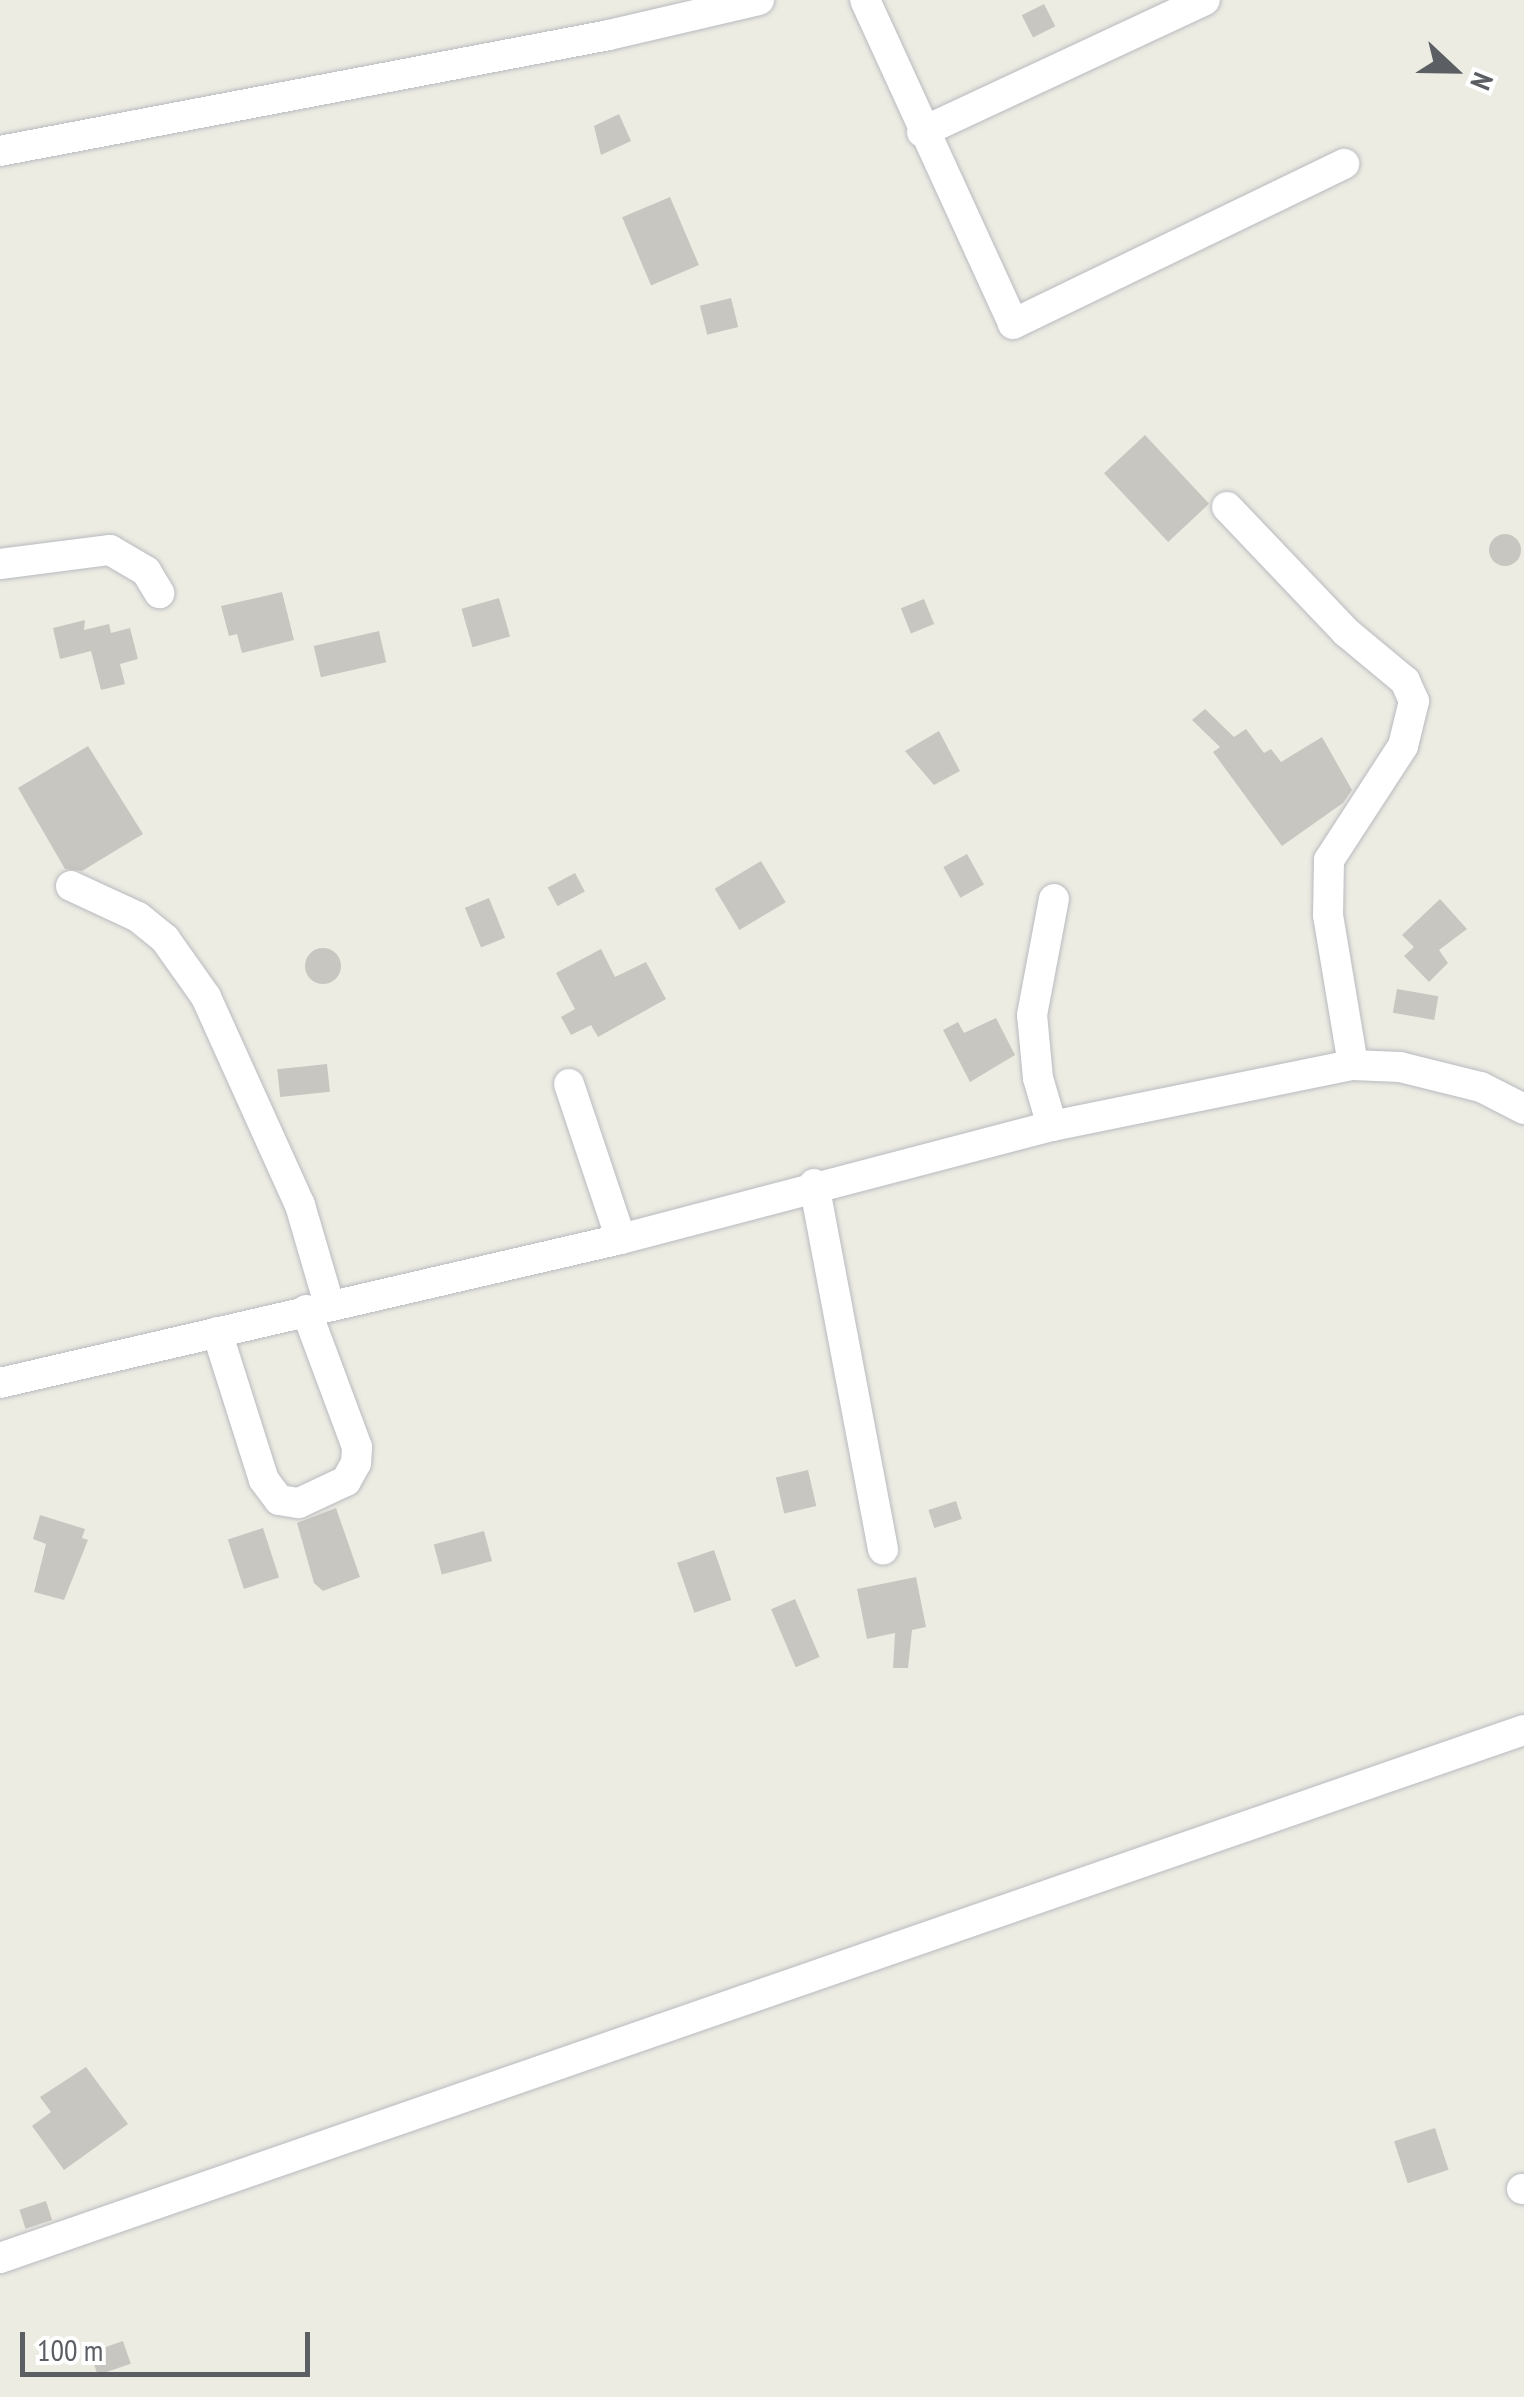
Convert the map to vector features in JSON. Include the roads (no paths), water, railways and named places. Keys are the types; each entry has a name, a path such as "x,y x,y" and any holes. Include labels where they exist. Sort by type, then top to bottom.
{"street":[{"path":"0,151 590,39 759,0"},
{"path":"865,0 1013,324 1344,164"},
{"path":"922,132 1205,0"},
{"path":"1227,507 1346,632 1404,681 1414,701 1403,746 1336,840 1330,860 1328,915 1353,1066"},
{"path":"0,564 110,550 146,571 158,593"},
{"path":"71,886 138,916 164,939 206,997 300,1205 317,1307 356,1447 356,1463 346,1481 299,1503 279,1500 264,1480 218,1332"},
{"path":"1052,1126 1038,1078 1032,1014 1054,899"},
{"path":"0,1382 621,1239 814,1184 1052,1126 1353,1066 1400,1067 1481,1087 1524,1110"},
{"path":"569,1084 621,1239"},
{"path":"814,1184 883,1550"},
{"path":"0,2258 1524,1730"}]}
